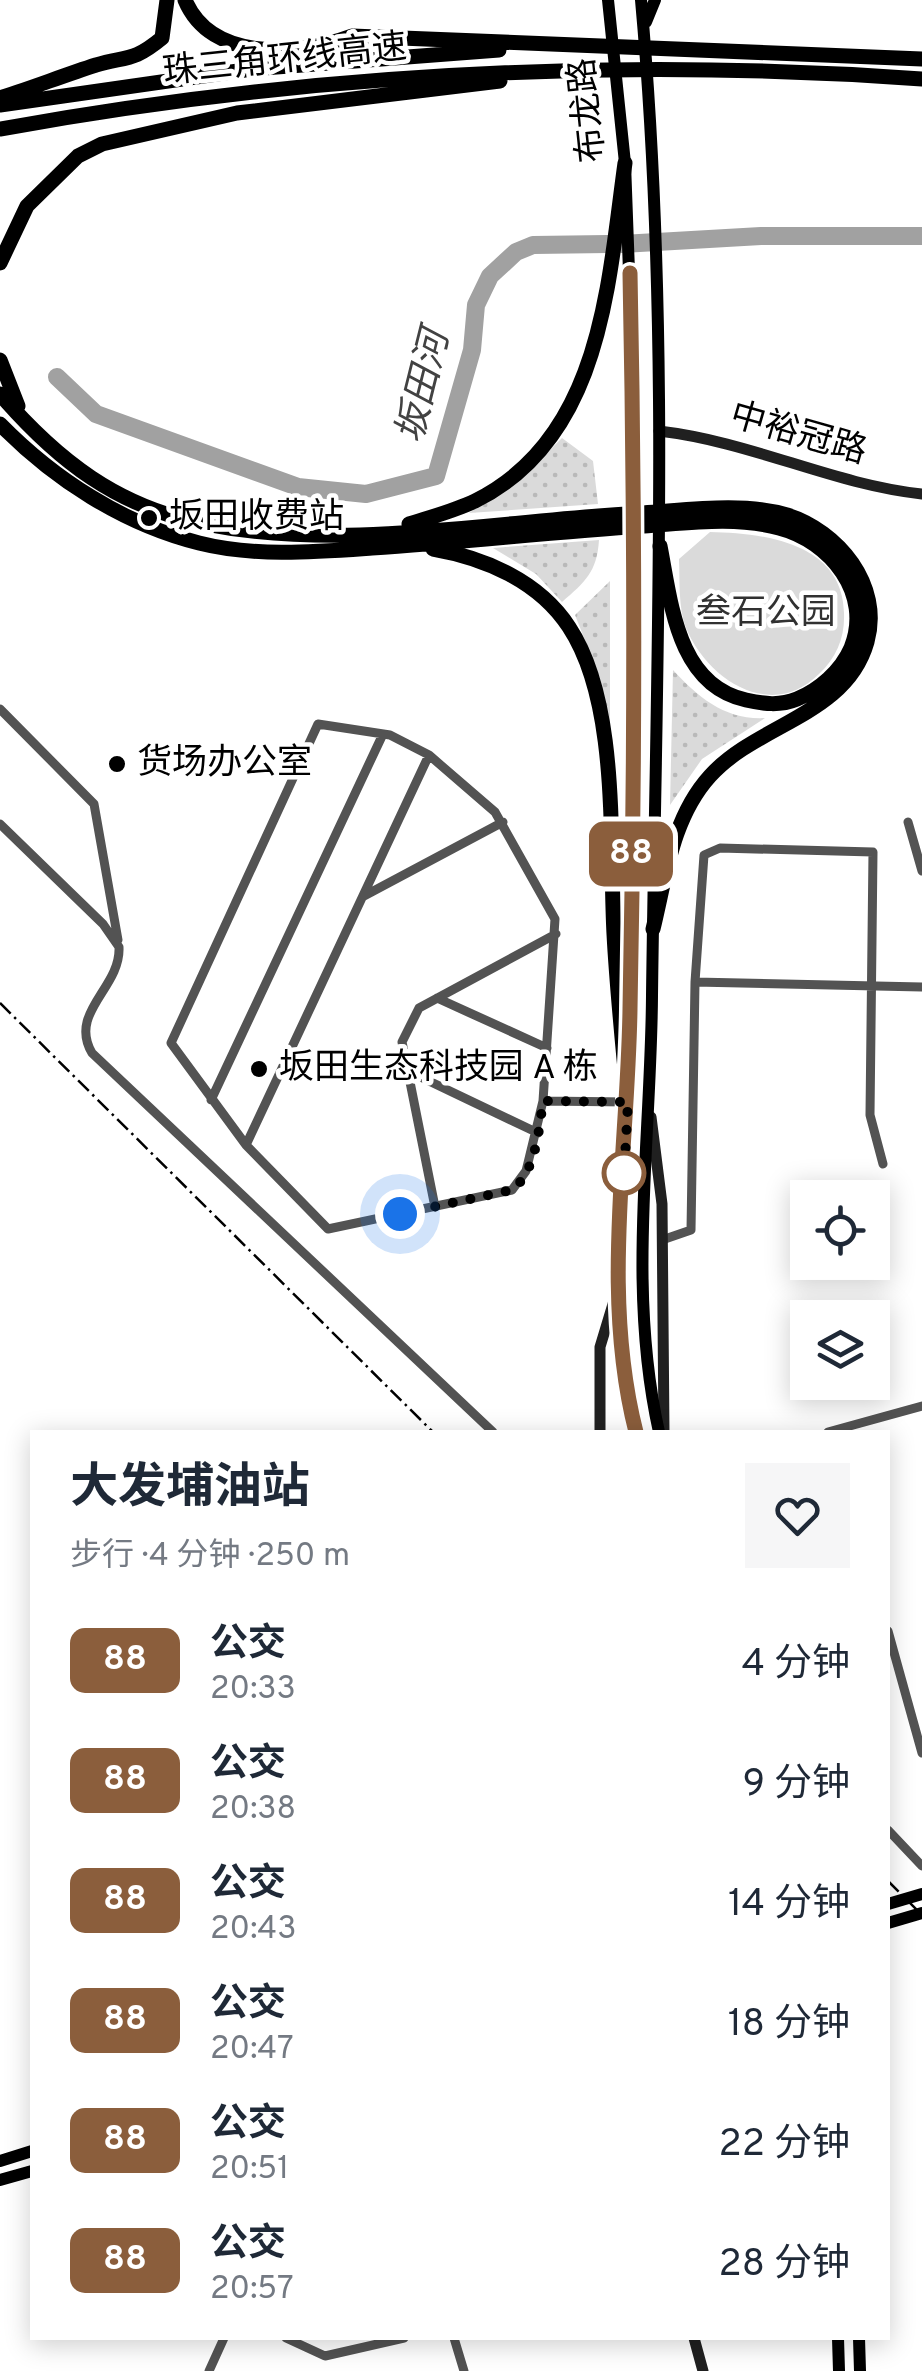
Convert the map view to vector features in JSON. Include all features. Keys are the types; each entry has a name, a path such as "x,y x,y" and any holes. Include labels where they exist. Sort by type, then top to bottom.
{"highway":[{"path":"0,102 106,62 132,59 162,38 167,0"},
{"path":"185,0 191,14 213,37 244,47 334,42 352,36 922,59"},
{"name":"珠三角环线高速","path":"0,102 252,69 409,54 578,46"},
{"path":"0,263 27,206 66,165 102,144 236,113 466,86 540,71"},
{"name":"珠三角环线高速","path":"0,129 228,94 392,78 540,71 687,71 922,80"},
{"path":"384,532 478,500 505,480 550,434 569,408 582,384 600,329 626,163"},
{"path":"0,360 26,423"},
{"path":"0,394 50,450 148,508 256,532 384,532 784,514 836,540 854,564 864,590 870,610 868,640 843,688 730,756 693,798 677,828 653,930"},
{"path":"0,424 61,478 100,502 138,523 200,544 289,552 415,546 590,522"},
{"path":"660,546 676,630 704,677 720,690 761,704 785,704 826,683 851,648 855,625 854,597 838,564 810,540 783,528 711,516"},
{"path":"415,546 484,562 530,587 568,626 590,673 604,747 616,978 628,1102"}],"main road":[{"name":"布龙路","path":"608,0 626,163 636,482 628,1102"},
{"name":"布龙路","path":"642,0 655,213 659,431"},
{"path":"644,29 656,0"},
{"path":"659,431 651,1114 640,1290 661,1430"},
{"name":"中裕冠路","path":"659,431 744,445 858,483 922,494"},
{"path":"628,1102 617,1290 636,1430"},
{"path":"651,1114 662,1240 661,1430"},
{"path":"600,1430 600,1347 617,1290"},
{"path":"890,1903 922,1894"},
{"path":"890,1922 922,1913"},
{"path":"30,2152 2,2159 4,2179 30,2172"},
{"path":"695,2340 703,2371"},
{"path":"838,2340 839,2371"},
{"path":"859,2340 860,2371"}],"street":[{"path":"0,708 94,804 119,947 114,978 86,1020 84,1032 92,1053 491,1430"},
{"path":"318,724 405,740 429,755 503,822 555,919 538,1133 526,1172 512,1190 328,1229 246,1145 171,1043 318,724"},
{"path":"211,1100 383,734"},
{"path":"246,1145 429,755"},
{"path":"362,898 503,822"},
{"path":"908,822 922,871"},
{"path":"0,824 103,924 119,947"},
{"path":"662,1240 691,1230 695,982 704,854 720,848 873,852 870,1115 883,1164"},
{"path":"435,1206 402,1042 419,1008 556,934"},
{"path":"695,982 922,987"},
{"path":"437,998 547,1048"},
{"path":"408,1071 538,1133"},
{"path":"543,1101 628,1102"},
{"path":"837,1430 922,1406"},
{"path":"890,1638 922,1753"},
{"path":"890,1832 922,1866"},
{"path":"909,1852 922,1848"},
{"path":"209,2371 223,2340"},
{"path":"290,2340 325,2356 395,2340"},
{"path":"455,2340 464,2371"}],"green space":[{"path":"562,438 593,461 598,504 469,513 519,480"},
{"name":"叁石公园","path":"710,532 776,540 815,557 830,571 840,589 844,613 841,638 825,667 800,688 781,694 761,694 742,688 725,678 696,647 682,611 679,559"},
{"path":"599,540 588,576 562,602 536,574 493,548"},
{"path":"610,581 610,728 600,678 575,615"},
{"path":"673,670 693,690 725,711 765,718 702,759 670,805"}],"waterway":[{"name":"坂田河","path":"622,244 761,236 922,236"},
{"name":"坂田河","path":"57,377 96,414 298,487 366,494 436,476 472,350 476,305 490,276 516,252 533,245 608,244"}],"railway":[{"path":"0,1003 431,1430"},
{"path":"890,1883 922,1915"}],"bus line":[{"name":"88","path":"630,273 636,462 631,980 617,1290 625,1374 636,1430"}],"place":[{"name":"坂田收费站","path":"149,518"},
{"name":"货场办公室","path":"117,764"},
{"name":"坂田生态科技园 A 栋","path":"259,1069"}],"route":[{"path":"400,1214 520,1185 538,1133 543,1101 628,1102 624,1177 624,1173"}]}
